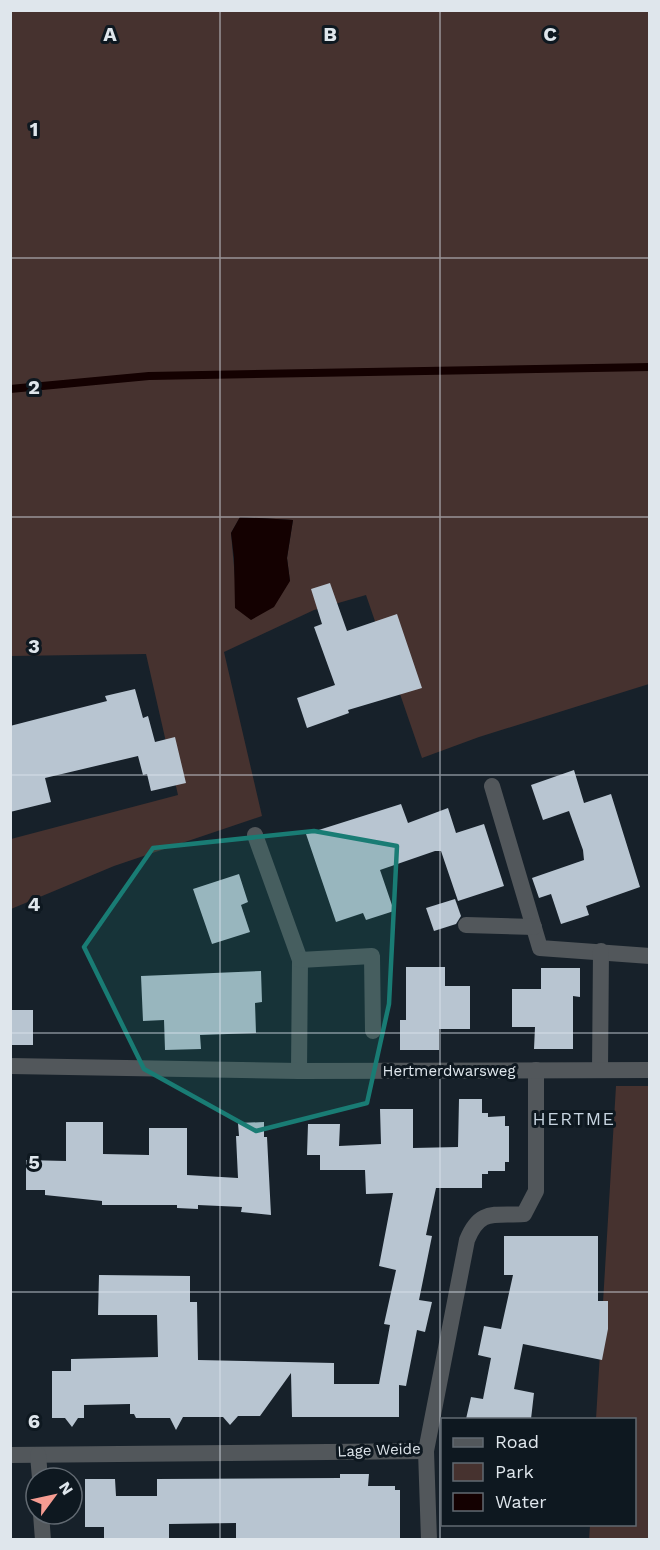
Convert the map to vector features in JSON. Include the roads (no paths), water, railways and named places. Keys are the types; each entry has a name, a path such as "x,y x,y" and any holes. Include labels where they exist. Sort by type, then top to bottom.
{"street":[{"path":"492,786 540,948 650,956"},
{"path":"255,835 300,960 299,1071"},
{"path":"466,925 534,927"},
{"path":"600,1070 601,951"},
{"path":"300,960 372,956 373,1031"},
{"name":"Hertmerdwarsweg","path":"10,1066 299,1071 650,1070"},
{"name":"Lage Weide","path":"10,1455 426,1451 467,1240 480,1217 524,1214 536,1191 536,1070"},
{"path":"426,1451 429,1539"},
{"path":"39,1455 39,1466"}],"water":[{"path":"240,517 293,520 287,558 290,581 274,607 251,620 235,608 231,533"}],"waterway":[{"path":"10,389 149,376 650,367"}],"district":[{"name":"HERTME","path":"574,1118"}]}
